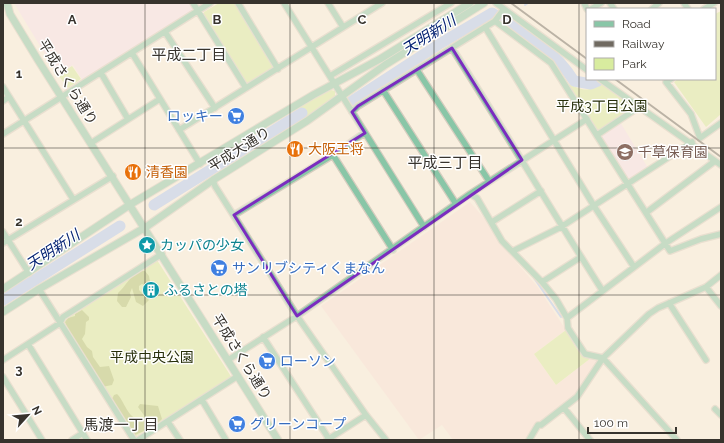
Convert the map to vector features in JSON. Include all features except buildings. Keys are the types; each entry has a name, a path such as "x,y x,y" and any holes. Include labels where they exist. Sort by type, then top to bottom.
{"street":[{"name":"平成さくら通り","path":"7,3 6,15 62,97 131,204 278,440"},
{"path":"193,3 246,88"},
{"path":"3,134 210,3"},
{"path":"238,3 278,69"},
{"path":"284,3 343,96 364,134 424,227"},
{"path":"328,3 343,27"},
{"path":"330,76 451,3"},
{"name":"平成大通り","path":"3,289 131,204 380,59 470,3"},
{"name":"平成大通り","path":"3,312 39,289 146,228 213,180 308,121 385,66 484,3"},
{"path":"496,3 586,69"},
{"path":"179,130 313,47 377,4"},
{"path":"352,112 358,106 383,90 495,21 504,9"},
{"path":"495,21 551,63 670,251 701,239 721,234"},
{"path":"485,27 594,206 634,267"},
{"path":"165,32 215,108"},
{"path":"452,48 541,191 561,227 602,290"},
{"path":"132,53 200,164"},
{"path":"417,70 489,181"},
{"path":"101,73 128,119"},
{"path":"602,80 721,165"},
{"path":"669,80 666,82 691,114 700,138 721,123"},
{"path":"3,87 73,199"},
{"path":"383,90 456,204"},
{"path":"3,101 9,97"},
{"path":"91,143 160,99"},
{"path":"597,135 639,107"},
{"path":"228,360 297,316 393,250 489,181 587,119"},
{"path":"234,215 333,155 364,134"},
{"path":"513,251 561,227 691,143"},
{"path":"333,155 393,250"},
{"path":"646,212 715,161"},
{"path":"5,241 113,176"},
{"path":"213,180 214,186 234,215 297,316 386,440"},
{"path":"492,222 541,191"},
{"path":"470,194 477,198 502,240 556,299 567,318 568,328 585,354 603,358 677,440"},
{"path":"567,318 666,243 721,208"},
{"path":"3,232 5,241 29,273"},
{"path":"3,360 60,323 63,317 162,254"},
{"path":"542,282 581,257"},
{"path":"529,440 538,425 541,425 577,397 603,358 649,314 669,303 706,287 721,275"},
{"path":"706,287 721,306"},
{"path":"39,289 134,440"},
{"path":"669,303 706,360"},
{"path":"264,337 328,440 366,414"},
{"path":"28,344 87,440"},
{"path":"138,440 238,376"},
{"path":"3,377 42,440"},
{"path":"202,400 226,440"},
{"path":"564,408 590,440"},
{"path":"715,410 721,415"},
{"path":"168,422 180,440"},
{"path":"72,440 83,433"}],"highlighted area":[{"path":"452,48 522,160 297,316 234,215 365,133 352,112 358,106"}],"shaded area":[{"path":"14,3 189,3 194,10 83,81 73,65 57,74"},
{"name":"千草保育園","path":"620,122 648,168 631,180 628,179 601,135"},
{"path":"470,202 485,219 498,241 537,286 566,330 534,354 556,385 591,358 596,360 597,363 574,396 538,425 528,440 453,440 442,425 419,440 321,306"}],"green space":[{"path":"219,3 235,3 274,66 273,69 249,84 247,84 203,15 204,12"},
{"path":"721,11 721,114 706,127 674,82 677,80 716,80 716,14"},
{"path":"72,66 81,79 68,88 58,75"},
{"name":"平成3丁目公園","path":"567,83 584,90 591,89 601,84 634,106 634,109 598,131"},
{"path":"331,90 335,91 335,97 306,118 299,107"},
{"name":"平成中央公園","path":"157,260 232,378 135,437 61,322"},
{"path":"139,271 145,271 149,276 150,282 146,286 142,284 139,286 139,290 149,300 143,306 136,302 132,288 130,293 131,297 126,307 122,307 117,301 118,293"},
{"path":"82,310 89,317 89,320 86,322 85,334 82,339 87,347 92,351 93,357 100,367 109,366 114,380 112,385 102,387 69,333 65,322 68,318 75,316 75,314"},
{"path":"566,330 579,351 586,357 591,358 556,385 534,354"},
{"path":"117,394 131,415 135,418 146,418 138,407 140,404 158,406 162,419 155,426 135,435 112,399 114,395"}],"waterway":[{"name":"天明新川","path":"352,101 441,43 492,13 538,42 558,60 574,81 591,84 598,81"},
{"name":"天明新川","path":"154,205 302,113"},
{"path":"475,200 500,242"},
{"name":"天明新川","path":"3,300 120,226"},
{"path":"534,278 561,317"}],"railway":[{"path":"511,3 586,58"},
{"path":"616,80 721,157"}],"place":[{"name":"ロッキー","path":"236,116"},
{"name":"大阪王将","path":"295,149"},
{"name":"千草保育園","path":"625,152"},
{"name":"清香園","path":"133,172"},
{"name":"カッパの少女","path":"147,245"},
{"name":"サンリブシティくまなん","path":"219,268"},
{"name":"ふるさとの塔","path":"151,290"},
{"name":"ローソン","path":"267,361"},
{"name":"グリーンコープ","path":"237,424"}],"district":[{"name":"平成二丁目","path":"189,55"},
{"name":"平成三丁目","path":"445,163"},
{"name":"馬渡一丁目","path":"121,425"}]}
